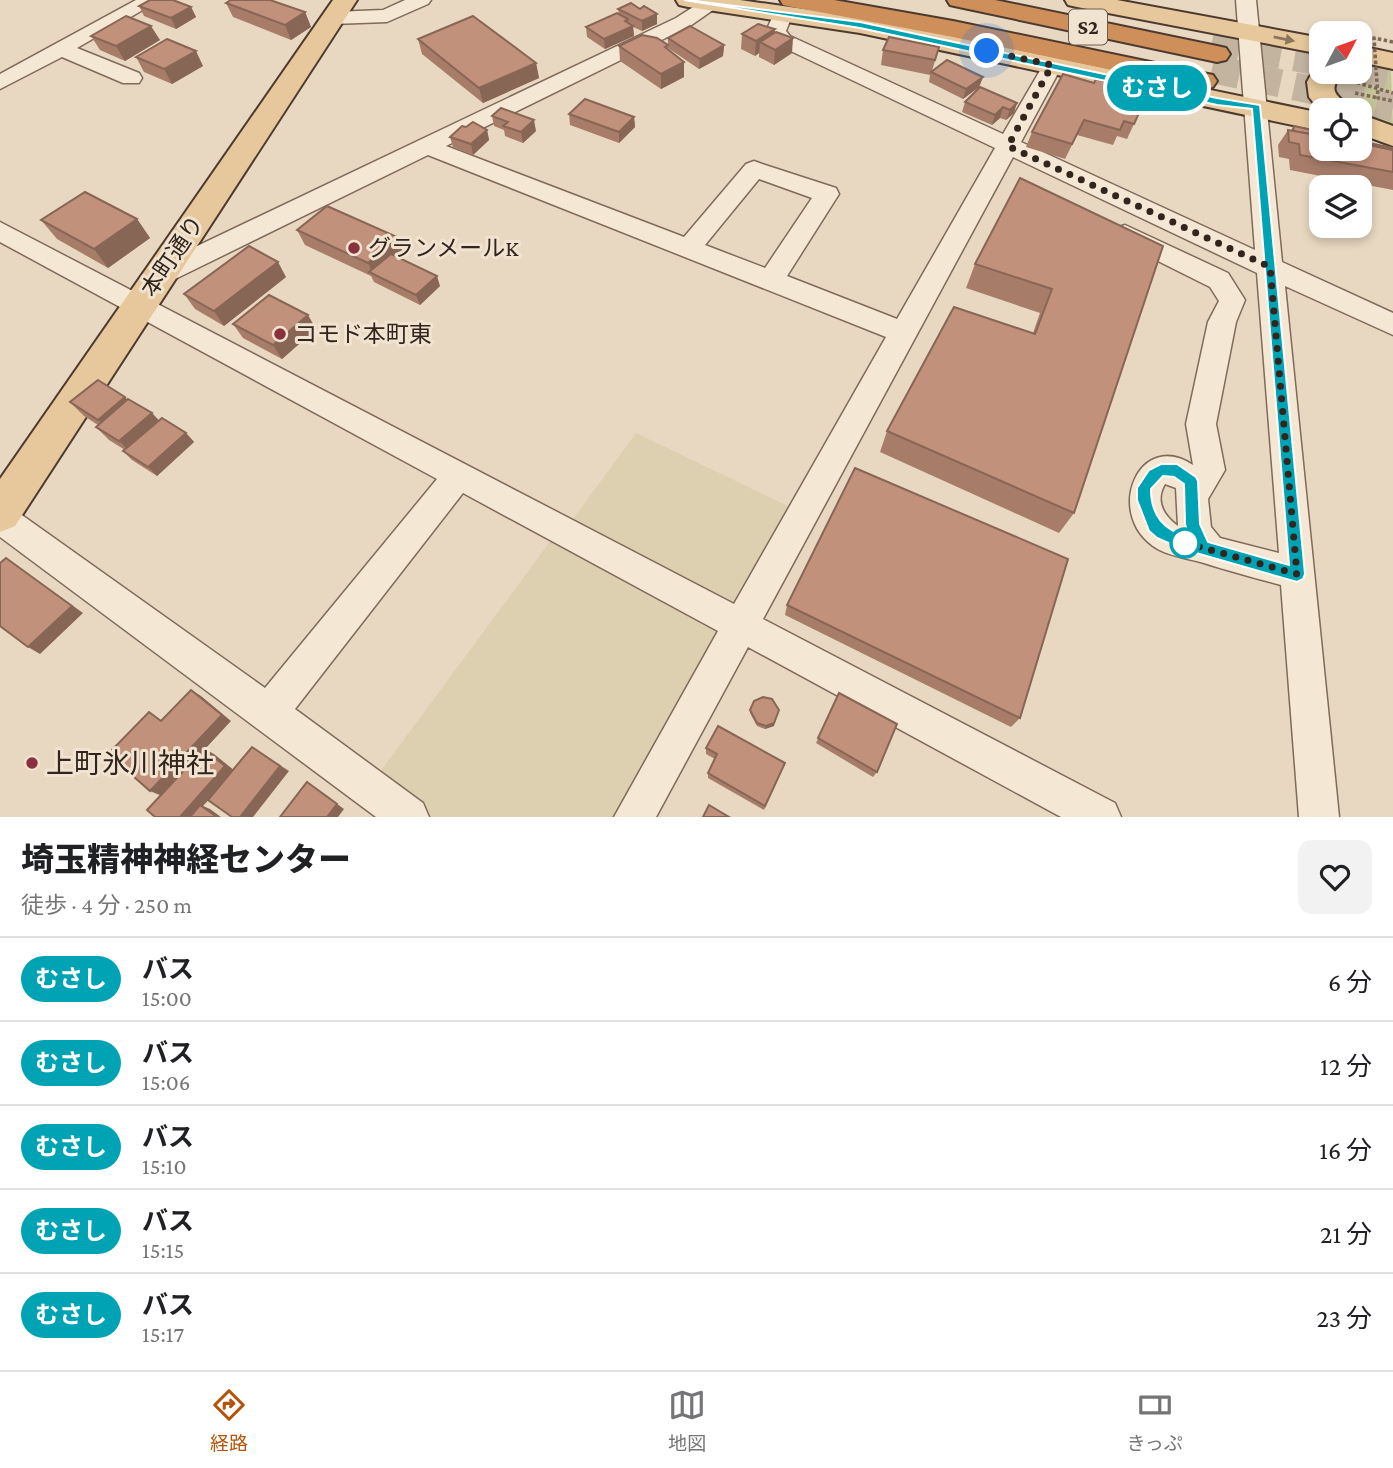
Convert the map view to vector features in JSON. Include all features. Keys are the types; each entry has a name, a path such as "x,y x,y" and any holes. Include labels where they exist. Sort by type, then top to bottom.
{"highway":[{"name":"S2","path":"833,0 1211,61"},
{"name":"S2","path":"959,0 1211,61"},
{"path":"993,0 1211,61"},
{"path":"788,6 1211,61"}],"main road":[{"path":"701,1 788,6 860,25 1309,119"},
{"path":"1084,1 1309,45"},
{"name":"本町通り","path":"0,513 339,9"},
{"path":"1372,57 1393,62"},
{"path":"1372,66 1393,62"},
{"path":"1372,128 1393,138"},
{"path":"1372,133 1393,138"}],"street":[{"path":"0,82 150,0"},
{"path":"339,9 387,16 421,0"},
{"path":"1246,0 1319,817"},
{"path":"160,275 683,22 701,1"},
{"path":"788,6 776,31 783,40 1393,326"},
{"path":"61,49 131,78"},
{"path":"634,817 1052,65"},
{"path":"426,146 902,332"},
{"path":"688,248 754,169 827,194 770,281"},
{"path":"1107,225 1219,280 1232,300 1233,305 1223,322 1200,424 1209,470 1194,496"},
{"path":"0,231 1101,817"},
{"path":"1200,424 1185,437 1144,488 1147,512 1154,526 1172,539 1297,574"},
{"path":"1161,470 1177,471 1191,481 1195,533 1210,550"},
{"path":"268,713 458,476"},
{"path":"0,519 409,817"}],"path":[{"path":"1393,42 1374,38 1378,98 1393,101"},
{"path":"1367,84 1393,93"}],"shaded area":[{"path":"636,433 792,508 737,606 573,519"},
{"path":"555,535 717,623 722,636 618,817 425,817 374,780"}],"green space":[{"path":"1372,69 1391,71 1393,127 1372,121 1372,98 1338,98 1332,84 1372,84"}],"building":[{"path":"150,0 173,0 191,7 171,18 139,6"},
{"path":"231,0 270,0 305,12 285,25 226,3"},
{"path":"631,3 640,9 644,6 657,14 642,21 618,9"},
{"path":"617,13 628,19 625,21 633,26 604,39 586,27"},
{"path":"126,16 151,26 116,46 91,36"},
{"path":"473,16 536,63 479,88 418,39"},
{"path":"758,24 775,29 756,41 742,34"},
{"path":"690,26 724,45 700,59 668,38"},
{"path":"776,32 793,38 775,50 760,42"},
{"path":"642,35 657,38 668,45 665,47 684,62 661,74 619,46"},
{"path":"889,37 939,47 935,60 883,50"},
{"path":"167,39 196,51 164,69 136,57"},
{"path":"947,60 983,77 966,89 931,72"},
{"path":"1063,74 1094,83 1096,79 1124,87 1116,104 1140,111 1134,124 1124,121 1120,130 1084,120 1072,144 1032,132"},
{"path":"980,87 1017,103 1010,110 1003,107 995,115 965,102"},
{"path":"585,99 634,117 619,132 569,114"},
{"path":"501,108 534,120 521,132 503,126 508,122 492,116"},
{"path":"473,122 487,130 471,144 450,137 462,126 466,127"},
{"path":"1294,126 1309,129 1309,134 1293,131"},
{"path":"1288,130 1309,134 1309,157 1300,155 1299,144 1289,142"},
{"path":"1372,144 1393,148 1372,146"},
{"path":"1372,146 1393,150 1393,172 1333,161 1372,161"},
{"path":"1020,178 1163,246 1074,513 887,431 954,307 1035,334 1052,289 975,264"},
{"path":"85,192 137,219 94,249 41,220"},
{"path":"327,206 397,237 368,263 297,230"},
{"path":"249,246 278,262 214,311 184,294"},
{"path":"391,254 437,276 416,295 369,272"},
{"path":"269,295 308,315 273,345 233,324"},
{"path":"98,380 125,397 98,420 70,402"},
{"path":"128,399 152,413 119,441 96,427"},
{"path":"162,418 186,433 148,467 123,451"},
{"path":"855,468 1068,559 1020,718 787,605"},
{"path":"6,558 72,606 28,647 0,626 0,563"},
{"path":"191,690 222,715 150,791 108,754 149,712 161,721"},
{"path":"839,693 897,724 877,772 818,738"},
{"path":"763,697 772,699 779,710 774,723 766,726 757,723 750,710 754,701"},
{"path":"718,726 785,763 765,806 708,773 717,754 706,748"},
{"path":"252,747 280,766 240,817 232,817 208,800"},
{"path":"204,749 225,766 180,817 155,817 147,810"},
{"path":"307,782 337,804 327,817 280,817"},
{"path":"200,805 217,817 190,817"},
{"path":"709,805 729,817 703,817"}],"tunnel":[{"path":"1212,42 1309,60"},
{"path":"1212,69 1393,107"},
{"path":"1372,71 1393,75"}],"bus line":[{"name":"むさし","path":"688,0 860,25 1217,102 1256,107 1297,574 1162,534 1154,526 1144,500 1144,488 1154,474 1161,470 1177,471 1191,481 1194,496 1193,524 1201,541"}],"place":[{"name":"グランメールK","path":"354,248"},
{"name":"コモド本町東","path":"280,334"},
{"name":"上町氷川神社","path":"32,763"}],"route":[{"path":"987,51 1052,65 1008,146 1270,267 1297,574 1182,542 1185,543"}]}
